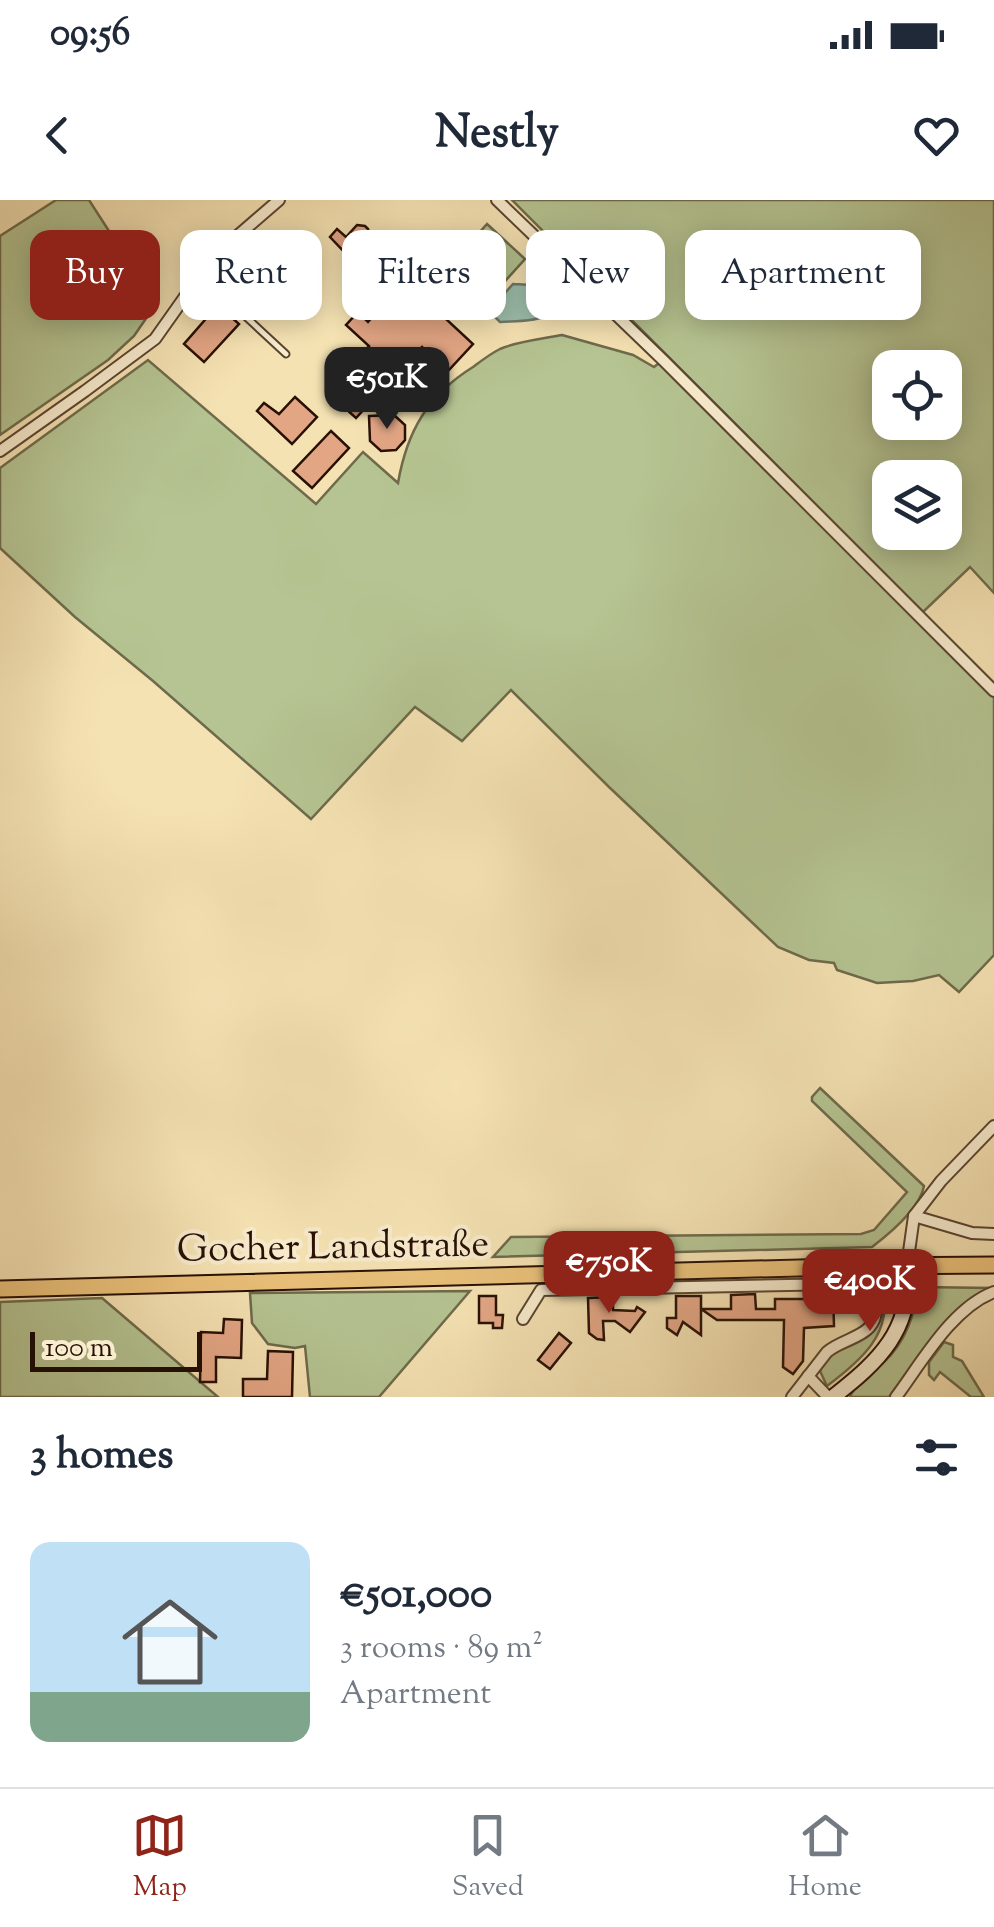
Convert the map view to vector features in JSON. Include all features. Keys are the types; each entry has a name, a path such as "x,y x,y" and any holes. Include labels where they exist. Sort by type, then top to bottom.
{"main road":[{"name":"Gocher Landstraße","path":"0,1289 994,1266"}],"street":[{"path":"244,230 278,200"},
{"path":"497,200 994,691"},
{"path":"0,451 155,339 180,304"},
{"path":"808,1376 830,1397 876,1362 891,1343 904,1309 914,1216 941,1181 994,1126"},
{"path":"914,1216 972,1233 994,1234"},
{"name":"Gocher Landstraße","path":"523,1319 541,1290 841,1284 870,1291 876,1312 869,1327 853,1340 834,1346 792,1397"},
{"path":"896,1397 959,1315 994,1292"}],"lane":[{"path":"250,320 286,354"}],"green space":[{"path":"56,200 89,200 108,230 30,230 30,320 145,320 108,360 0,435 0,236"},
{"path":"512,200 994,200 994,593 970,567 923,612 632,320 665,320 665,230 542,230"},
{"path":"506,242 525,259 506,280"},
{"path":"562,335 633,355 654,367 663,360 994,691 994,955 959,992 939,975 877,983 837,970 834,963 809,960 778,947 511,690 462,741 415,707 311,819 0,548 0,468 148,360 316,504 363,452 398,483 407,447 422,416 457,378 500,349"},
{"path":"820,1088 924,1186 910,1212 872,1247 493,1257 511,1237 861,1234 874,1230 907,1192 812,1101"},
{"path":"872,1284 881,1287 884,1303 879,1332 862,1356 827,1386 820,1371 827,1358 864,1339 879,1321 881,1305"},
{"path":"919,1287 990,1288 949,1318 889,1397 850,1397 898,1346 912,1318"},
{"path":"470,1291 379,1397 310,1397 305,1346 268,1344 252,1323 250,1293"},
{"path":"102,1298 218,1397 0,1397 0,1302"},
{"path":"944,1342 953,1345 953,1357 962,1361 984,1397 971,1397 940,1372 934,1380 929,1375 929,1362"}],"shaded area":[{"path":"513,284 526,285 526,320 532,320 500,322 498,320 506,320 506,292"}],"building":[{"path":"337,229 342,233 342,250 330,237"},
{"path":"205,320 235,320 239,324 204,362 184,344"},
{"path":"351,320 447,320 473,344 448,371 422,347 390,381 361,355 369,346 346,325"},
{"path":"347,370 376,396 356,418 327,392"},
{"path":"295,397 317,417 292,444 257,411 264,403 279,414"},
{"path":"394,415 405,425 405,440 396,450 381,451 370,441 369,416"},
{"path":"331,431 349,448 312,488 293,471"},
{"path":"833,1293 834,1326 804,1328 803,1361 793,1374 783,1367 784,1320 717,1320 701,1309 731,1309 731,1295 755,1294 756,1309 775,1309 775,1299 818,1299 818,1294"},
{"path":"479,1296 496,1296 496,1315 503,1315 502,1328 479,1323"},
{"path":"676,1296 701,1296 701,1335 683,1322 677,1335 667,1328 667,1318 676,1318"},
{"path":"613,1297 613,1310 635,1311 637,1307 645,1312 630,1332 615,1321 603,1321 604,1340 597,1339 589,1333 588,1298"},
{"path":"224,1319 242,1320 241,1358 216,1357 216,1382 200,1382 201,1332 223,1333"},
{"path":"559,1333 571,1343 550,1369 538,1360"},
{"path":"268,1351 293,1352 292,1397 243,1397 243,1379 267,1379"}]}
